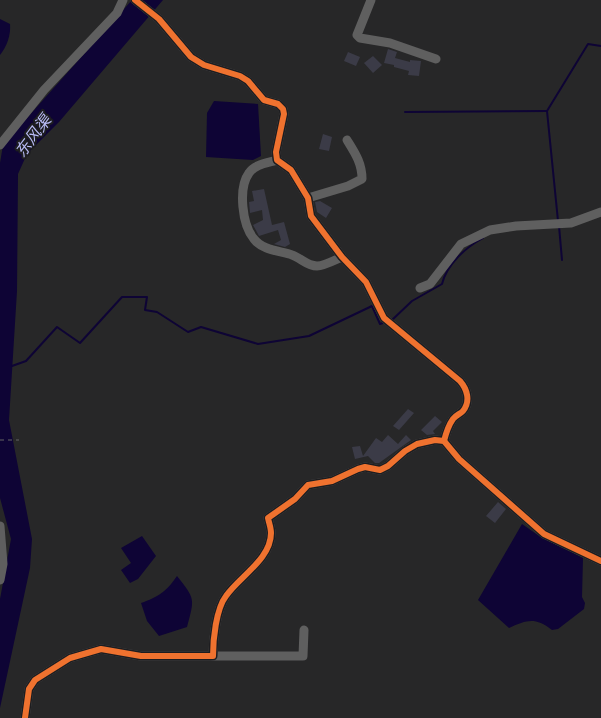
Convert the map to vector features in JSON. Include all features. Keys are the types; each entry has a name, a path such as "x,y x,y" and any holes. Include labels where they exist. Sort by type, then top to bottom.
{"street":[{"path":"0,144 44,90 117,13 123,0"},
{"path":"135,0 159,19 191,57 204,65 240,76 248,81 264,100 278,104 283,109 284,114 276,152 277,160 291,170 308,198 311,216 342,257 366,282 388,322 460,381 466,389 467,400 464,409 454,418 446,430 444,441"},
{"path":"371,0 357,35 360,38 390,43 436,59"},
{"path":"308,198 348,186 362,179 362,169 358,158 347,140"},
{"path":"277,160 258,166 249,173 244,188 242,204 247,228 254,241 269,249 294,256 308,264 318,266 342,257"},
{"path":"420,288 430,284 461,244 490,230 571,222 601,212"},
{"path":"213,656 214,632 225,597 260,558 269,544 271,532 268,518 295,499 308,485 332,481 365,467 380,470 417,444 435,440 444,441 459,459 544,534 601,561"},
{"path":"0,526 3,564 0,580"},
{"path":"25,718 29,689 34,680 70,658 101,649 142,656 303,656 304,630"}],"path":[{"path":"0,440 19,440"}],"water":[{"name":"东风渠","path":"132,0 163,0 59,122 27,154 18,174 17,291 9,420 32,539 30,568 0,708 0,599 11,539 0,498 0,163 3,145"},
{"path":"0,19 10,24 10,32 5,48 0,55"},
{"path":"214,101 258,104 261,156 253,160 206,157 207,113"},
{"path":"522,524 542,538 583,558 582,597 585,603 584,609 558,629 552,630 541,623 531,621 509,628 478,600"},
{"path":"142,536 156,556 138,579 130,583 121,570 131,563 121,548"},
{"path":"177,576 192,599 187,627 159,636 147,621 141,603 161,593"}],"building":[{"path":"388,49 397,52 395,58 410,62 410,60 421,61 419,76 408,75 409,71 384,63"},
{"path":"348,52 360,57 356,66 344,61"},
{"path":"373,56 382,65 373,73 364,63"},
{"path":"323,134 332,137 329,151 319,149"},
{"path":"264,189 272,225 284,222 290,244 285,247 274,244 281,240 278,230 259,236 253,225 263,220 262,210 250,213 249,202 254,201 252,191"},
{"path":"320,201 332,208 326,218 317,212 315,202"},
{"path":"408,409 414,413 399,430 393,426"},
{"path":"435,416 442,422 433,431 435,434 427,435 421,430"},
{"path":"388,435 398,444 406,435 411,440 379,463 375,463 368,456 355,459 352,447 360,446 363,456 376,438 382,442"},
{"path":"498,502 506,509 495,523 486,516"}],"waterway":[{"path":"558,221 547,111 588,44 601,46"},
{"path":"405,112 547,111"},
{"path":"559,226 562,260"},
{"path":"392,320 412,301 442,284 452,263 483,238"},
{"path":"12,366 26,361 57,327 80,343 122,297 147,297 145,310 157,312 188,332 201,327 258,344 309,336 372,306 380,324 383,323"}],"cycle path":[{"path":"135,0 159,19 191,57 204,65 240,76 248,81 264,100 278,104 283,109 284,114 276,152 277,160 291,170 308,198 311,216 342,257 366,282 384,318 460,381 465,388 467,403 463,411 455,416 451,422 444,441"},
{"path":"25,718 29,689 35,680 70,658 101,649 141,656 213,656 217,616 226,596 254,567 266,551 271,533 268,518 295,499 308,485 332,481 365,467 380,470 417,444 435,440 444,441 459,459 544,534 601,561"}]}
